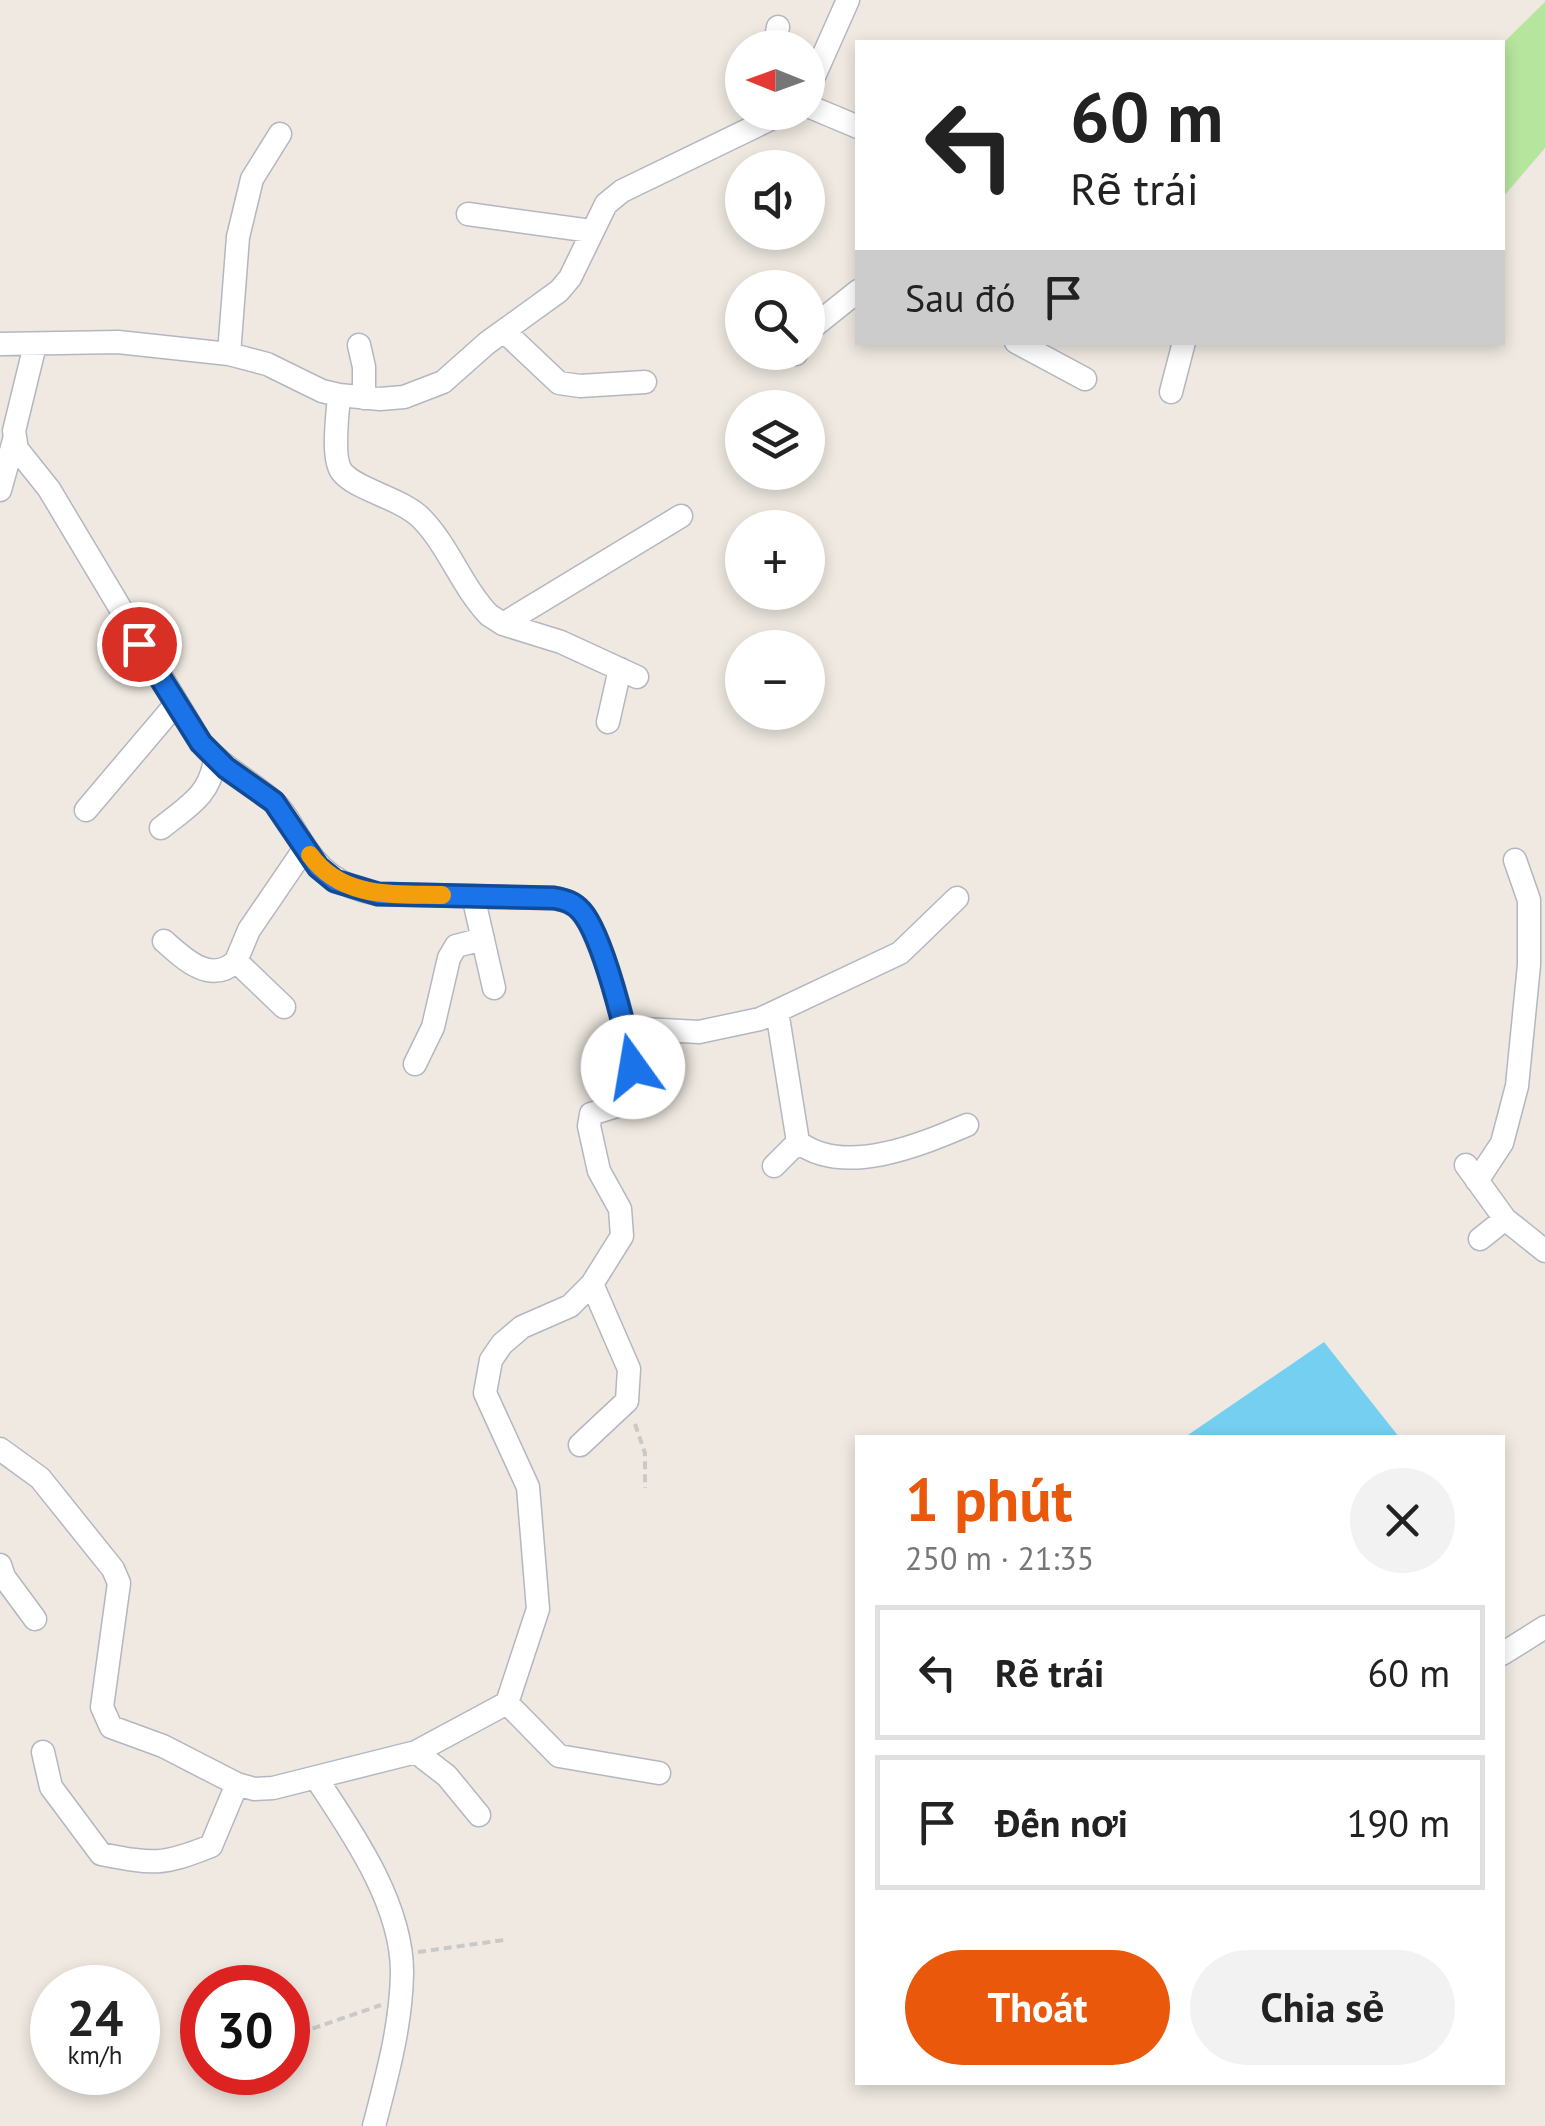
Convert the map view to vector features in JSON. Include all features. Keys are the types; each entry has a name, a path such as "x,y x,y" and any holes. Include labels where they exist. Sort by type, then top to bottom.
{"street":[{"path":"825,52 848,0"},
{"path":"825,113 855,126"},
{"path":"0,344 118,342 229,354 267,364 322,391 364,398 404,397 443,382 559,292 570,278 606,204 622,191 738,130"},
{"path":"229,354 238,237 252,179 280,134"},
{"path":"468,214 591,231"},
{"path":"825,317 855,292"},
{"path":"504,331 559,383 580,386 644,382"},
{"path":"359,345 364,398"},
{"path":"1022,345 1085,379"},
{"path":"1171,392 1183,345"},
{"path":"0,490 35,346"},
{"path":"339,395 336,458 340,470 422,519 478,604 503,624 561,642 628,673 608,722"},
{"path":"0,1448 40,1478 113,1569 119,1583 102,1707 110,1727 163,1746 237,1784 254,1789 273,1788 416,1752 508,1703 538,1609 528,1487 485,1393 491,1360 522,1326 570,1306 592,1284 622,1236 620,1209 599,1171 588,1126 591,1114 629,1102 634,1093 625,1028 595,936 579,909 567,900 554,898 378,894 335,881 318,867 274,802 214,758 176,705 49,489 14,440"},
{"path":"503,624 681,516"},
{"path":"86,810 176,705"},
{"path":"161,828 202,795 212,780 214,758"},
{"path":"164,940 189,963 210,972 227,970 236,961 249,930 305,848"},
{"path":"1516,860 1529,900 1528,965 1517,1086 1502,1143 1472,1173 1505,1219 1545,1252"},
{"path":"473,896 494,988"},
{"path":"625,1028 699,1032 760,1019 900,953 957,898"},
{"path":"415,1064 433,1028 449,958 456,946 483,939"},
{"path":"236,961 284,1007"},
{"path":"777,1011 798,1142 812,1153 860,1156 905,1151 966,1125"},
{"path":"774,1166 798,1142"},
{"path":"1480,1238 1505,1219"},
{"path":"580,1445 627,1400 629,1369 592,1284"},
{"path":"0,1565 35,1619"},
{"path":"1545,1605 1545,1616"},
{"path":"1505,1652 1545,1627"},
{"path":"508,1703 559,1756 659,1773"},
{"path":"43,1752 51,1787 101,1854 146,1862 173,1861 210,1846 237,1784"},
{"path":"416,1752 447,1776 480,1814"},
{"path":"316,1778 359,1843 392,1917 402,1970 396,2038 374,2126"}],"path":[{"path":"627,1400 645,1453 645,1488"},
{"path":"399,1954 504,1940"},
{"path":"310,2030 400,1999"}],"green space":[{"path":"1545,2 1545,148 1505,195 1505,41"}],"water":[{"path":"1324,1342 1397,1435 1188,1435"}],"slow traffic":[{"path":"310,855 335,881 357,890 442,895"}],"route":[{"path":"139,644 201,743 226,768 274,802 318,867 335,881 378,894 554,898 567,900 579,909 595,936 625,1028 633,1067"}]}
